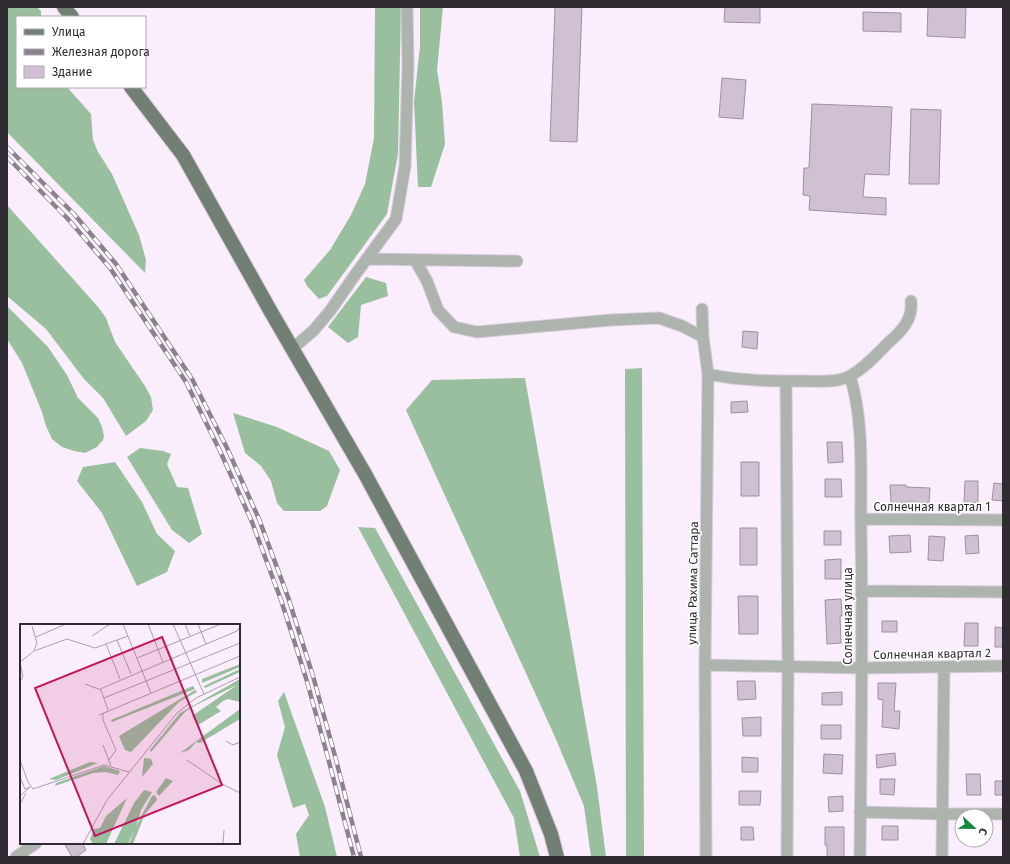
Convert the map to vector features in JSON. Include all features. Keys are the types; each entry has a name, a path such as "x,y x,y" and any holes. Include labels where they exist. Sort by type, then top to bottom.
{"main road":[{"path":"64,7 71,16"},
{"path":"132,88 183,155 292,349 365,474 526,771 551,834 557,857"}],"street":[{"path":"292,349 314,330 330,311 396,219 404,173 408,65 407,7"},
{"path":"367,259 517,261"},
{"path":"415,260 427,281 438,310 454,327 477,332 611,320 659,318 682,326 703,337"},
{"path":"708,374 786,381 838,380 850,376 863,367 902,330 909,319 912,309 911,301"},
{"name":"улица Рахима Саттара","path":"702,309 703,337 708,374 705,665 706,857"},
{"name":"Солнечная улица","path":"850,376 860,441 862,591 860,857"},
{"path":"786,381 788,666 787,857"},
{"name":"Солнечная квартал 1","path":"861,519 1003,520"},
{"path":"862,591 1003,592"},
{"name":"Солнечная квартал 2","path":"705,665 861,668 1003,666"},
{"path":"942,857 944,667"},
{"path":"860,812 1003,814"},
{"path":"16,857 35,844"}],"green space":[{"path":"7,7 37,7 41,11 41,16 16,16 16,88 68,88 91,114 93,140 98,152 112,174 139,235 146,260 145,273 7,132"},
{"path":"375,7 401,7 398,154 387,214 327,296 319,299 307,286 304,280 330,250 351,215 365,184 374,138"},
{"path":"420,7 443,7 437,70 442,102 445,144 431,187 418,187 414,102 420,46"},
{"path":"7,205 99,308 106,318 115,342 151,397 153,410 146,421 126,436 103,398 84,379 46,329 7,296"},
{"path":"366,277 386,283 388,296 361,305 358,337 348,343 328,327"},
{"path":"7,306 48,347 67,375 78,398 98,418 104,436 103,440 97,447 85,453 62,447 52,439 22,363 7,339"},
{"path":"642,368 644,857 626,857 625,369"},
{"path":"525,378 597,787 606,857 591,857 584,806 555,737 406,410 432,380"},
{"path":"233,413 277,427 329,451 340,470 327,506 320,511 284,511 277,503 271,481 261,466 245,453"},
{"path":"140,448 163,451 171,454 167,464 177,487 188,488 202,534 189,543 172,530 127,457"},
{"path":"115,462 142,502 157,534 175,551 167,572 137,586 102,513 77,481 83,467"},
{"path":"358,527 375,528 520,791 540,857 520,857 514,818"},
{"path":"284,692 325,807 337,857 300,857 296,834 309,815 305,804 293,808 277,755 285,727 278,701"}],"building":[{"path":"555,7 582,7 577,142 550,141"},
{"path":"725,7 760,7 760,23 724,22"},
{"path":"928,7 966,7 965,38 927,36"},
{"path":"863,12 901,13 901,32 863,31"},
{"path":"722,78 746,80 743,119 719,117"},
{"path":"812,104 892,107 889,175 865,174 863,197 886,198 886,215 809,210 810,196 803,195 804,168 809,168"},
{"path":"911,109 941,110 939,184 909,184"},
{"path":"743,331 758,332 757,349 742,347"},
{"path":"747,401 748,412 731,413 731,402"},
{"path":"827,442 842,442 843,462 828,463"},
{"path":"741,462 759,462 759,496 741,496"},
{"path":"825,479 841,479 842,497 825,497"},
{"path":"965,481 978,481 978,503 964,502"},
{"path":"994,483 1003,484 1003,501 992,500"},
{"path":"890,485 930,488 929,503 891,503"},
{"path":"740,528 757,528 757,565 740,565"},
{"path":"824,531 841,531 841,545 824,545"},
{"path":"910,535 911,552 890,553 889,536"},
{"path":"978,535 979,553 966,554 965,536"},
{"path":"929,536 945,537 943,561 928,560"},
{"path":"841,559 841,579 825,579 825,560"},
{"path":"738,596 758,596 758,634 739,634"},
{"path":"841,599 841,643 827,644 825,600"},
{"path":"882,621 897,621 897,632 882,632"},
{"path":"965,623 978,623 978,646 964,646"},
{"path":"995,627 1003,628 1003,647 995,647"},
{"path":"737,681 755,681 756,699 738,700"},
{"path":"878,683 896,683 894,711 900,711 899,729 882,727 883,700 878,699"},
{"path":"842,692 842,705 822,705 822,693"},
{"path":"761,717 761,736 743,736 742,718"},
{"path":"821,725 841,725 841,739 821,739"},
{"path":"895,753 896,765 877,768 876,755"},
{"path":"824,754 843,755 842,774 823,773"},
{"path":"742,757 758,758 758,772 742,772"},
{"path":"966,774 980,774 981,795 967,795"},
{"path":"880,779 895,779 894,795 880,794"},
{"path":"995,781 1003,781 1003,795 995,795"},
{"path":"739,791 761,791 760,805 739,805"},
{"path":"843,796 843,811 829,812 828,797"},
{"path":"882,826 898,826 898,840 882,840"},
{"path":"741,827 753,827 754,840 741,840"},
{"path":"825,827 844,827 844,857 827,857"},
{"path":"65,844 83,844 86,850 76,857 72,857"}],"railway":[{"path":"7,147 74,214 116,264 192,379 227,448 259,519 288,597 313,676 361,857"},
{"path":"7,157 68,219 110,268 186,382 220,451 252,522 281,600 306,678 354,857"}]}
